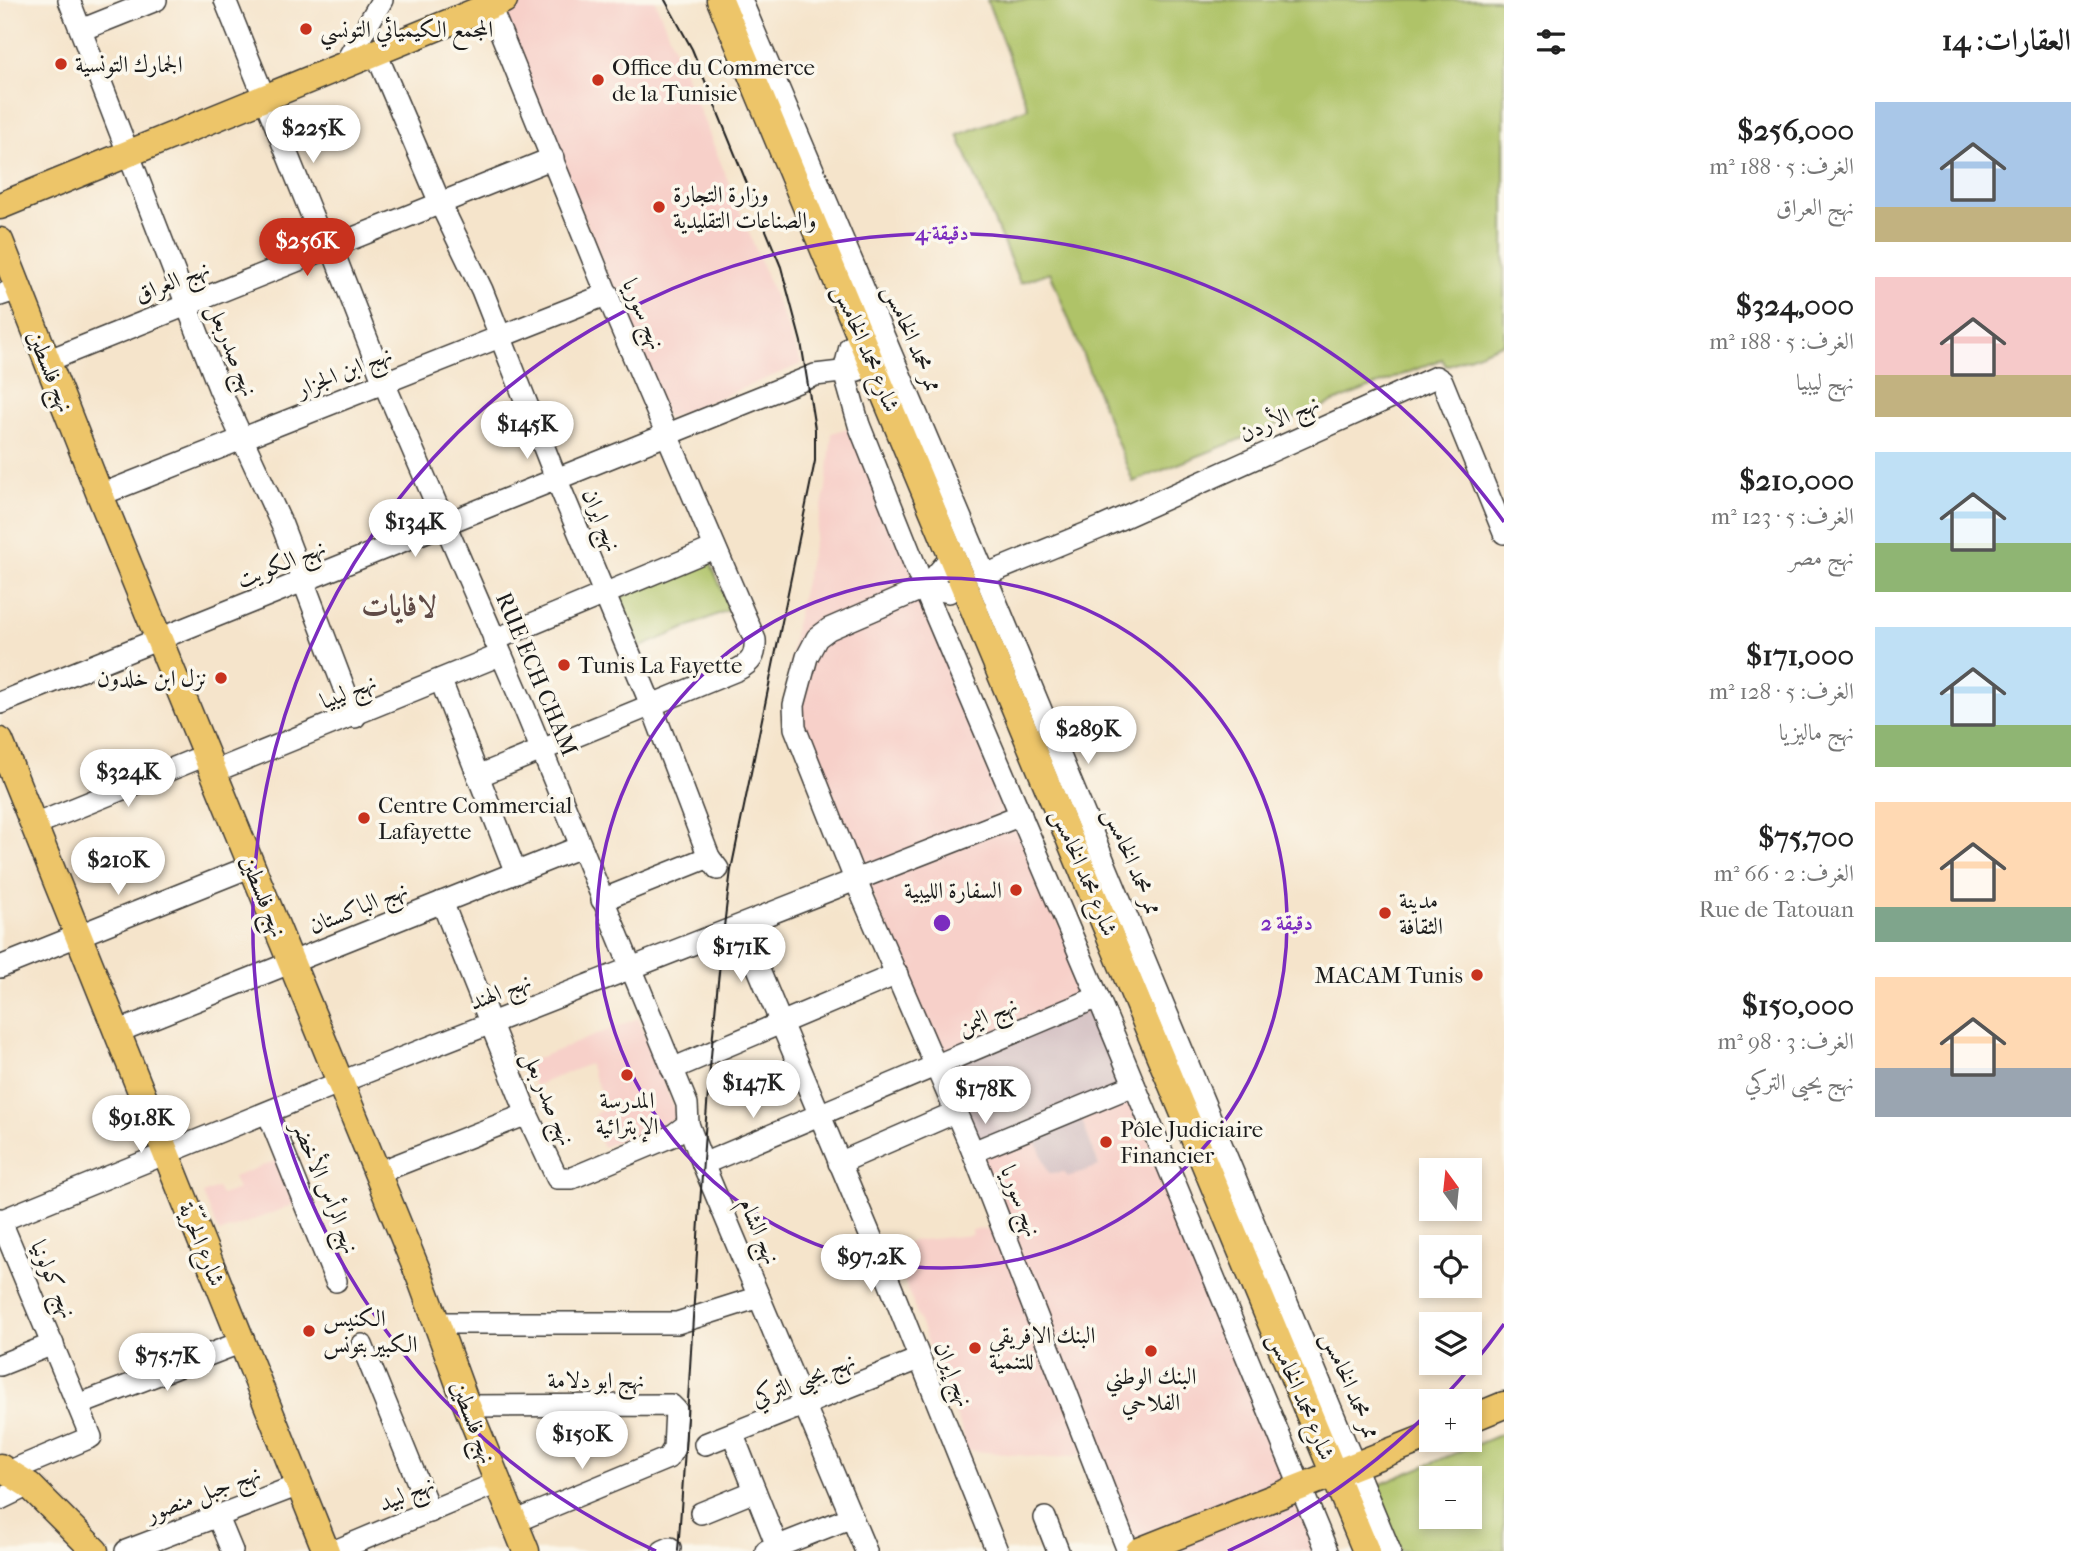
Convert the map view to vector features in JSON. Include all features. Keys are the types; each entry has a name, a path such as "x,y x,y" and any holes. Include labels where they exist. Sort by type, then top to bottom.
{"main road":[{"name":"شارع محمد الخامس","path":"705,0 939,579 1328,1477 1350,1551"},
{"name":"شارع محمد الخامس","path":"720,0 850,307 939,579 1328,1477 1366,1551"},
{"path":"0,206 497,3"},
{"name":"نهج فلسطين","path":"0,242 9,292 47,361 438,1322 467,1406 526,1551"},
{"name":"شارع الحرّيّة","path":"0,741 326,1551"},
{"path":"1482,1414 1504,1405"},
{"path":"1139,1551 1419,1440"},
{"path":"12,1475 95,1551"}],"street":[{"name":"نهج صدربعل","path":"69,0 186,303 241,440 267,489 355,717"},
{"path":"82,30 156,0"},
{"path":"225,0 263,98 328,247"},
{"path":"344,65 382,0"},
{"name":"ممر محمد الخامس","path":"741,0 985,575 1328,1477 1390,1551"},
{"name":"نهج سوريا","path":"497,3 553,158 608,294 755,640 754,657 748,665 652,707"},
{"name":"نهج ايران","path":"376,52 440,203 482,290 714,863 602,900"},
{"name":"نهج العراق","path":"47,361 553,158"},
{"name":"RUE ECH CHAM","path":"328,247 443,524 541,750 630,968"},
{"name":"نهج ابن الجزار","path":"100,495 608,294"},
{"path":"815,375 849,356 850,307"},
{"name":"نهج الكويت","path":"0,703 815,375 849,356"},
{"name":"نهج الأردن","path":"985,575 1102,527 1436,377 1442,381 1504,533"},
{"name":"نهج ليبيا","path":"34,825 355,717 441,681 497,648 605,593 714,548"},
{"name":"نهج سوريا","path":"939,579 829,629 817,638 802,673 793,719 855,879 973,1152 1128,1551"},
{"name":"شارع محمد الخامس","path":"939,579 1021,815 1134,1085 1328,1477 1327,1551"},
{"path":"441,681 516,873"},
{"path":"478,776 652,707"},
{"name":"نهج الهند","path":"0,1220 167,1155 341,1082 1021,815"},
{"name":"نهج الباكستان","path":"117,1032 580,846"},
{"path":"0,967 252,866"},
{"name":"نهج صدر بعل","path":"442,901 552,1173 563,1180 672,1136 688,1124"},
{"name":"نهج إيران","path":"742,930 996,1551"},
{"name":"نهج الشام","path":"630,968 689,1112 688,1124 703,1164 866,1551"},
{"path":"672,1069 897,974"},
{"name":"نهج اليمن","path":"703,1164 1098,997"},
{"path":"973,1152 1134,1085"},
{"path":"839,1163 956,1112"},
{"name":"نهج الرأس الأخضر","path":"268,1113 336,1281"},
{"path":"377,1173 527,1114"},
{"name":"نهج كولونيا","path":"0,1220 91,1437 12,1475"},
{"path":"438,1322 677,1323 759,1297"},
{"path":"78,1405 242,1342"},
{"path":"0,1365 53,1344"},
{"path":"362,1345 430,1512"},
{"name":"نهج يحيى التركي","path":"705,1444 919,1359"},
{"name":"نهج ابو دلامة","path":"467,1406 671,1405 676,1410 671,1455 514,1522"},
{"path":"733,1435 774,1550 852,1517"},
{"path":"0,1499 12,1475"},
{"name":"نهج لبيد","path":"335,1551 498,1483"},
{"name":"نهج جبل منصور","path":"126,1551 299,1485"},
{"path":"701,1513 755,1491"},
{"path":"218,1516 232,1551"},
{"path":"1045,1518 1058,1551"}],"shaded area":[{"path":"532,0 655,0 802,364 667,419 500,13"},
{"path":"851,427 1095,1008 946,1067 786,694 795,626 826,488 832,433"},
{"path":"1095,1008 1131,1098 1081,1118 1099,1166 1068,1177 1064,1172 1049,1173 1034,1136 982,1157 946,1067"},
{"name":"المدرسة الإبترائية","path":"638,1018 678,1117 603,1147 593,1125 596,1113 607,1108 589,1064 535,1086 526,1063"},
{"path":"1131,1098 1319,1551 1134,1551 1096,1450 1075,1456 1052,1458 963,1450 964,1436 892,1249 911,1241 972,1235 971,1230 995,1229 967,1157 1034,1136 1099,1165 1081,1118"},
{"path":"278,1160 295,1204 219,1233 203,1194 217,1188 221,1195 238,1189 233,1177"}],"green space":[{"path":"987,0 1504,0 1504,343 1446,366 1442,359 1133,482 1050,272 1020,283 958,135 1028,108"},
{"path":"709,559 730,609 639,648 617,598"},
{"path":"1504,1433 1504,1551 1400,1551 1374,1487 1419,1468 1419,1529 1482,1529 1482,1466 1425,1466 1458,1452 1482,1452 1482,1442"}],"tram line":[{"path":"665,0 692,49 781,267 801,342 815,429 815,461 731,870 712,1040 678,1551"}],"place":[{"name":"المجمع الكيميائي التونسي","path":"306,29"},
{"name":"الجمارك التونسية","path":"61,64"},
{"name":"Office du Commerce de la Tunisie","path":"598,80"},
{"name":"وزارة التجارة والصناعات التقليدية","path":"659,207"},
{"name":"Tunis La Fayette","path":"564,665"},
{"name":"نزل ابن خلدون","path":"221,678"},
{"name":"Centre Commercial Lafayette","path":"364,818"},
{"name":"السفارة الليبية","path":"1016,890"},
{"name":"مدينة الثقافة","path":"1385,913"},
{"name":"MACAM Tunis","path":"1477,975"},
{"name":"المدرسة الإبترائية","path":"627,1075"},
{"name":"Pôle Judiciaire Financier","path":"1106,1142"},
{"name":"الكنيس الكبير بتونس","path":"309,1331"},
{"name":"البنك الافريقي للتنمية","path":"975,1348"},
{"name":"البنك الوطني الفلاحي","path":"1151,1351"}],"district":[{"name":"لافايات","path":"399,606"}]}
